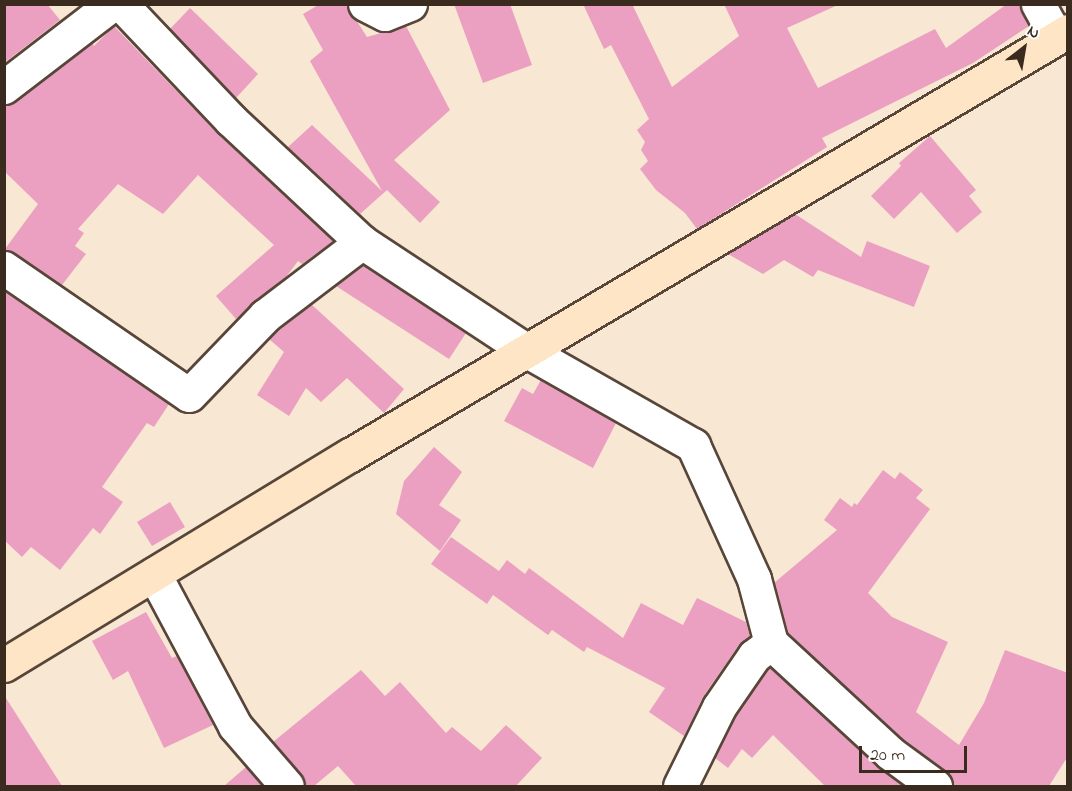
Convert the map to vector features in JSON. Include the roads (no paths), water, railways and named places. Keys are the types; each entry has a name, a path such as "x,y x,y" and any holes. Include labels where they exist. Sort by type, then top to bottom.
{"street":[{"path":"4,87 111,4"},
{"path":"121,4 231,120 362,242 529,352 693,445 754,579 771,643 890,753 935,786"},
{"path":"365,4 385,14 410,4"},
{"path":"4,665 1062,34 1038,4"},
{"path":"4,268 189,395 266,316 362,242"},
{"path":"154,574 235,726 287,786"},
{"path":"680,786 718,707 754,656 771,643"}]}
